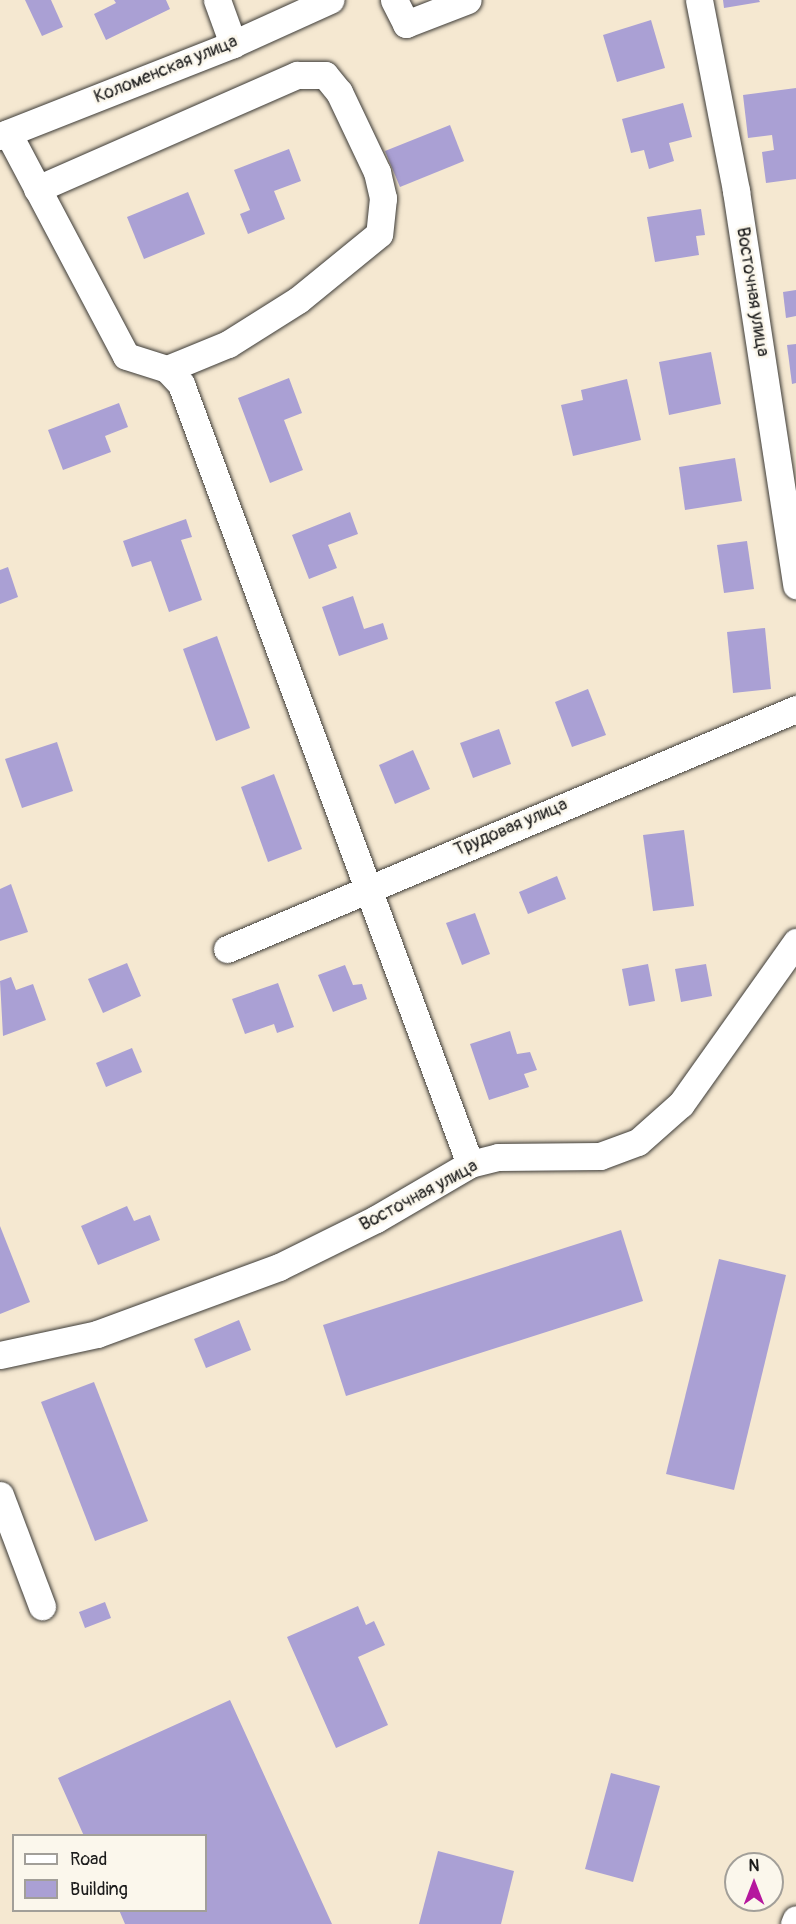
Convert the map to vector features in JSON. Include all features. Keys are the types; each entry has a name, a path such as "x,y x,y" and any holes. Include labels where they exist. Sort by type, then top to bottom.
{"street":[{"path":"217,0 233,44"},
{"name":"Коломенская улица","path":"4,134 233,44 330,0"},
{"path":"394,0 406,24 468,0"},
{"name":"Восточная улица","path":"699,0 736,191 796,585"},
{"path":"37,189 297,75 325,75 339,92 377,172 383,198 379,234 362,252 288,307 228,344 166,369"},
{"path":"4,134 37,189 126,356 166,369 181,384 470,1164"},
{"name":"Трудовая улица","path":"227,949 796,709"},
{"name":"Восточная улица","path":"0,1355 97,1334 279,1268 376,1219 470,1164 498,1157 600,1156 638,1142 681,1104 796,942"},
{"path":"0,1495 42,1606"},
{"path":"794,1924 796,1919"}],"building":[{"path":"25,0 51,0 63,27 42,36"},
{"path":"114,0 166,0 170,9 106,40 94,14 116,3"},
{"path":"723,0 759,0 760,2 724,8"},
{"path":"651,20 665,68 617,82 603,35"},
{"path":"796,88 796,179 766,183 762,152 774,150 772,135 748,138 743,95"},
{"path":"683,103 692,137 669,143 674,161 649,169 644,150 631,153 622,119"},
{"path":"450,125 464,161 400,187 385,151"},
{"path":"289,149 301,181 274,191 285,219 248,234 240,214 250,210 234,170"},
{"path":"188,192 205,234 144,259 127,217"},
{"path":"701,209 705,235 696,236 699,255 655,262 647,217"},
{"path":"796,290 796,316 786,318 783,292"},
{"path":"796,344 796,383 792,384 787,345"},
{"path":"711,352 721,404 669,415 659,362"},
{"path":"289,378 302,413 284,420 303,470 270,483 238,398"},
{"path":"627,379 641,440 573,456 561,405 583,400 581,390"},
{"path":"119,403 128,427 105,436 111,452 63,470 48,430"},
{"path":"735,458 742,501 685,510 679,467"},
{"path":"350,512 358,534 328,545 337,568 309,579 292,535"},
{"path":"186,519 192,537 181,540 202,600 169,612 151,561 132,567 123,541"},
{"path":"747,541 754,589 724,593 717,545"},
{"path":"8,567 18,597 0,604 0,570"},
{"path":"353,596 364,629 383,623 388,639 339,656 322,607"},
{"path":"765,628 771,689 733,693 727,632"},
{"path":"217,636 250,728 216,741 183,649"},
{"path":"588,689 606,735 572,747 555,702"},
{"path":"499,729 511,764 473,778 460,743"},
{"path":"57,742 73,791 22,808 5,759"},
{"path":"413,750 430,789 395,804 379,765"},
{"path":"274,774 302,849 268,862 241,787"},
{"path":"684,830 694,906 653,911 643,835"},
{"path":"557,876 566,899 528,914 519,892"},
{"path":"11,884 28,932 0,941 0,889"},
{"path":"475,913 490,954 462,965 446,923"},
{"path":"127,963 141,996 103,1013 88,979"},
{"path":"648,964 655,1001 629,1006 622,969"},
{"path":"706,964 712,996 681,1002 675,969"},
{"path":"345,965 353,985 362,984 367,999 333,1012 318,975"},
{"path":"11,977 16,990 33,984 46,1020 3,1036 0,981"},
{"path":"278,983 294,1027 277,1033 274,1024 245,1034 232,999"},
{"path":"510,1031 517,1054 530,1052 537,1070 524,1074 529,1087 489,1100 470,1044"},
{"path":"132,1048 142,1072 106,1087 96,1063"},
{"path":"127,1206 134,1221 150,1215 160,1240 98,1265 81,1226"},
{"path":"0,1226 30,1302 0,1314"},
{"path":"621,1230 643,1301 346,1396 323,1325"},
{"path":"719,1259 786,1275 734,1490 666,1474"},
{"path":"239,1320 251,1350 206,1368 194,1339"},
{"path":"94,1382 148,1521 95,1541 41,1402"},
{"path":"105,1602 111,1618 85,1628 79,1612"},
{"path":"358,1606 366,1625 374,1621 385,1645 358,1657 388,1725 336,1748 287,1637"},
{"path":"230,1700 332,1924 125,1924 120,1912 207,1912 207,1834 83,1834 58,1778"},
{"path":"611,1773 660,1786 633,1882 585,1869"},
{"path":"438,1851 514,1871 501,1924 419,1924"}]}
